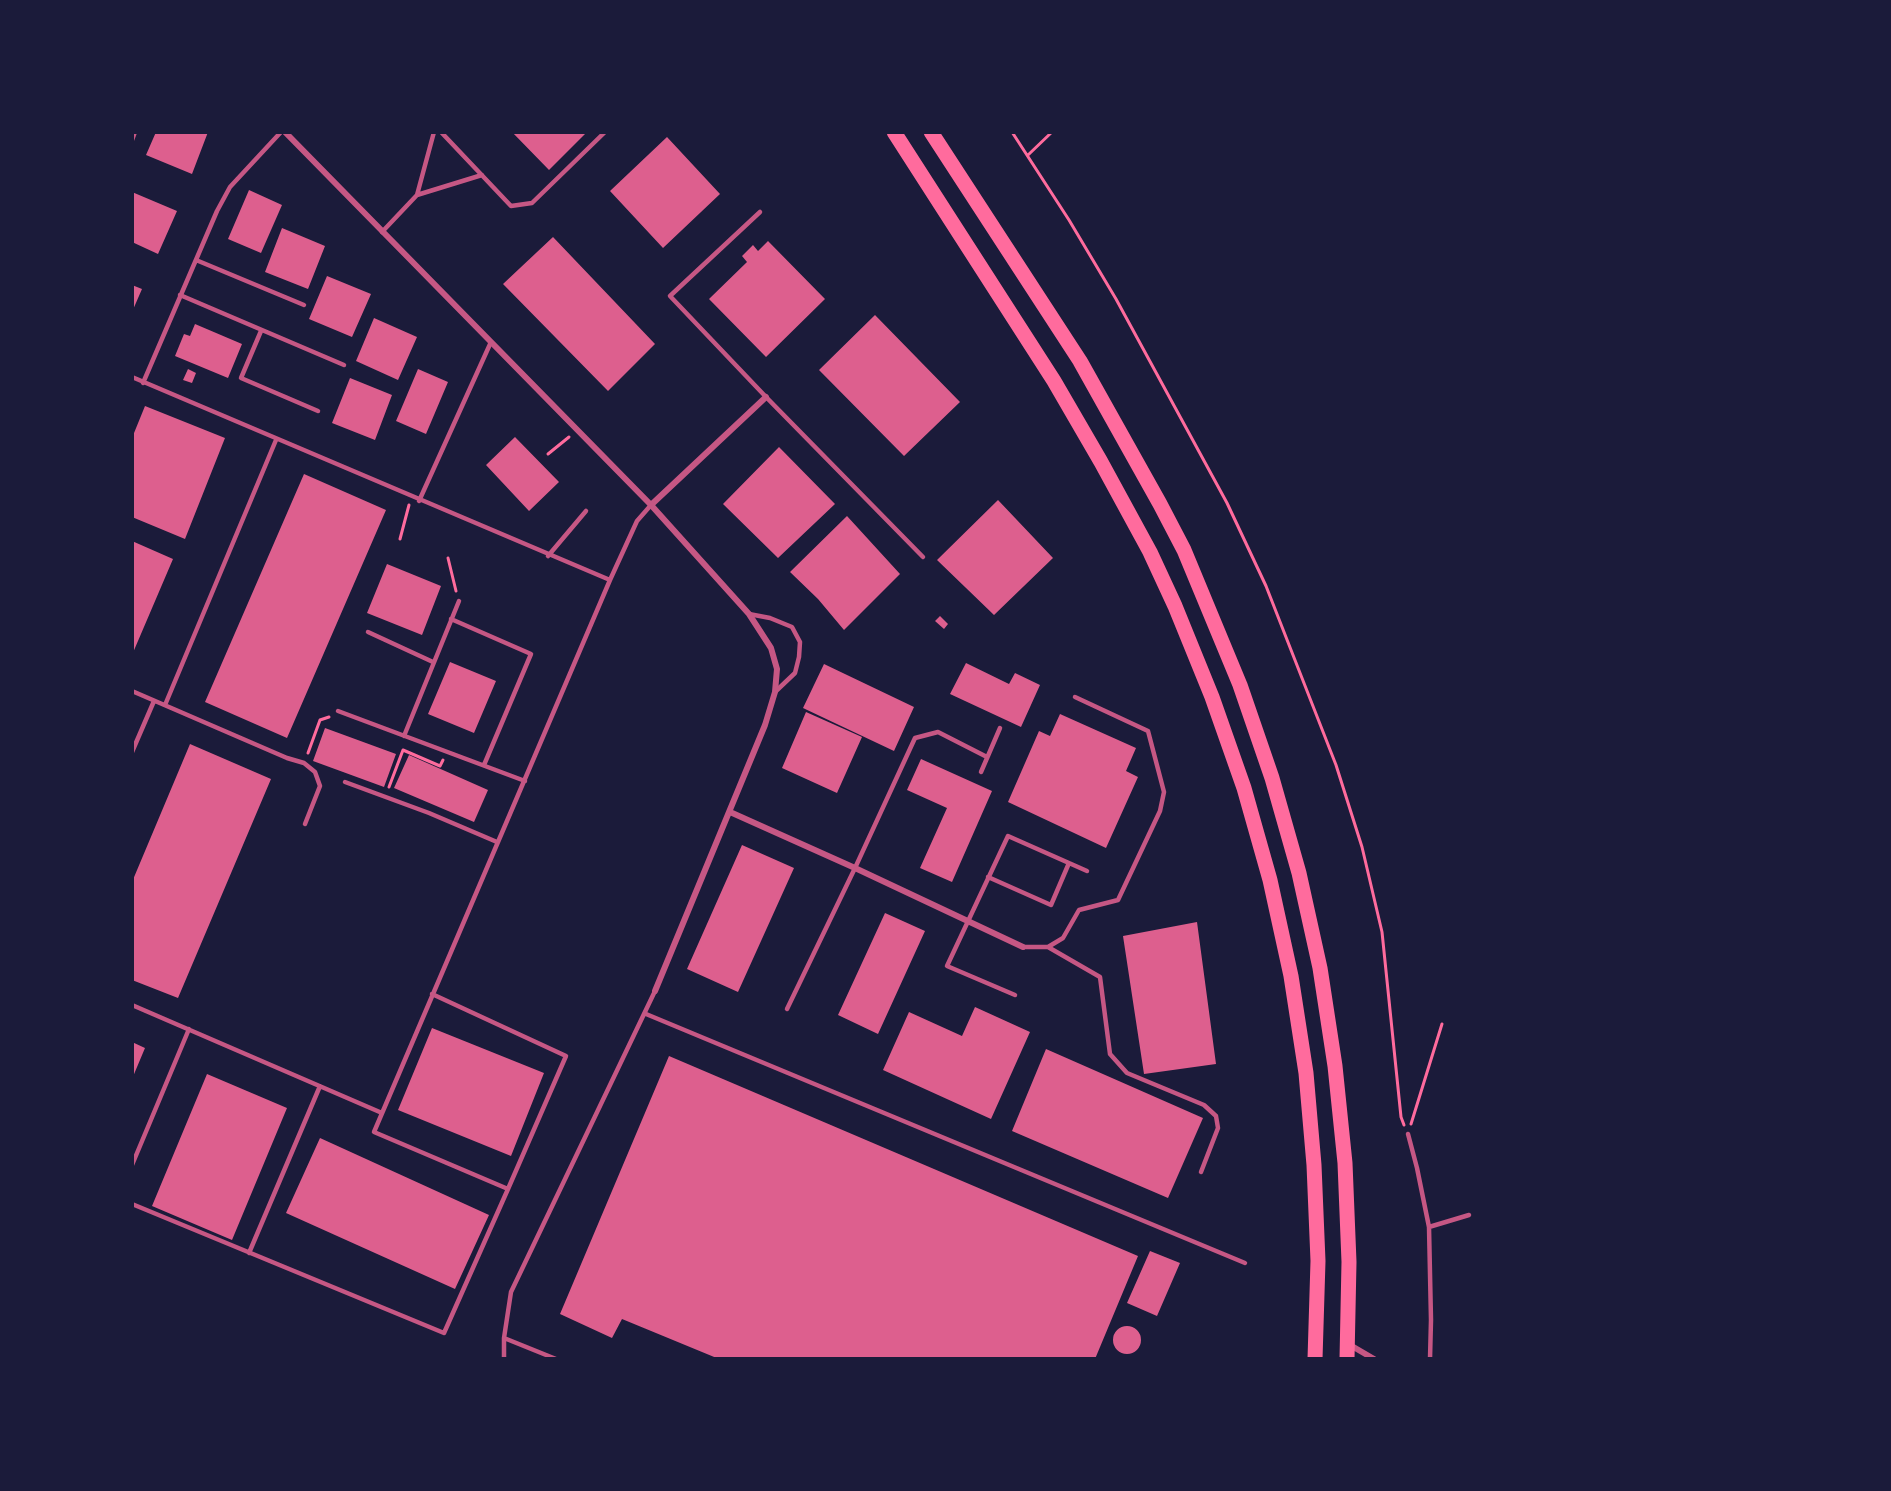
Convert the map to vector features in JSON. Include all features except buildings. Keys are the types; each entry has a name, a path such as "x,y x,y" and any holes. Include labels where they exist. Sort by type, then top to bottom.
{"highway":[{"path":"894,132 1047,371 1101,462 1150,552 1212,697 1244,788 1270,880 1291,976 1306,1073 1314,1165 1318,1261 1315,1359"},
{"path":"931,132 1080,361 1160,504 1184,550 1240,685 1272,778 1299,873 1313,936 1335,1066 1345,1163 1349,1262 1347,1352"}],"street":[{"path":"283,132 651,505 749,614 771,648 777,669 775,692 765,725 655,991"},
{"path":"651,505 766,397"},
{"path":"730,812 1023,947"},
{"path":"1341,1359 1347,1352 1374,1359"}],"lane":[{"path":"132,140 135,132"},
{"path":"143,383 217,211 230,187 283,132"},
{"path":"382,232 417,195 434,132"},
{"path":"441,132 511,206 532,203 605,132"},
{"path":"417,195 482,175"},
{"path":"760,212 670,296 923,557"},
{"path":"196,260 304,305"},
{"path":"180,295 344,365"},
{"path":"261,331 241,378 318,411"},
{"path":"419,501 491,342"},
{"path":"132,377 419,501 610,580"},
{"path":"165,705 276,440"},
{"path":"508,1189 374,1132 610,580 637,521 651,505"},
{"path":"548,555 586,511"},
{"path":"404,736 459,601"},
{"path":"749,614 770,618 792,627 800,642 795,673 775,692"},
{"path":"452,619 531,654 484,765"},
{"path":"368,632 433,662"},
{"path":"132,691 286,758 304,763 315,772 320,786 305,824"},
{"path":"1048,947 1063,938 1078,910 1118,900 1160,811 1164,792 1148,731 1075,697"},
{"path":"132,752 154,701"},
{"path":"340,712 525,781"},
{"path":"981,772 1000,728"},
{"path":"787,1009 915,738 938,732 987,757"},
{"path":"345,782 429,813 497,842"},
{"path":"1015,995 947,966 1008,836 1087,871"},
{"path":"988,877 1051,905 1069,863"},
{"path":"1023,947 1048,947 1100,977 1110,1053 1127,1073 1204,1105 1216,1116 1218,1128 1201,1172"},
{"path":"504,1359 504,1338 511,1292 646,1014 655,991"},
{"path":"132,1204 444,1333 566,1056 432,994"},
{"path":"132,1005 382,1113"},
{"path":"646,1014 1245,1263"},
{"path":"132,1165 189,1029"},
{"path":"249,1252 320,1086"},
{"path":"1408,1134 1429,1227 1430,1359"},
{"path":"1429,1227 1469,1215"},
{"path":"504,1338 556,1359"}],"path":[{"path":"1012,132 1116,299 1227,503 1266,586 1304,680 1336,765 1362,847 1382,932 1401,1117 1408,1134"},
{"path":"1028,155 1052,132"},
{"path":"548,454 577,430"},
{"path":"400,539 411,497"},
{"path":"448,558 459,601"},
{"path":"304,763 320,720 340,712"},
{"path":"385,798 403,750 440,766 447,752"},
{"path":"1408,1134 1442,1024"}]}
